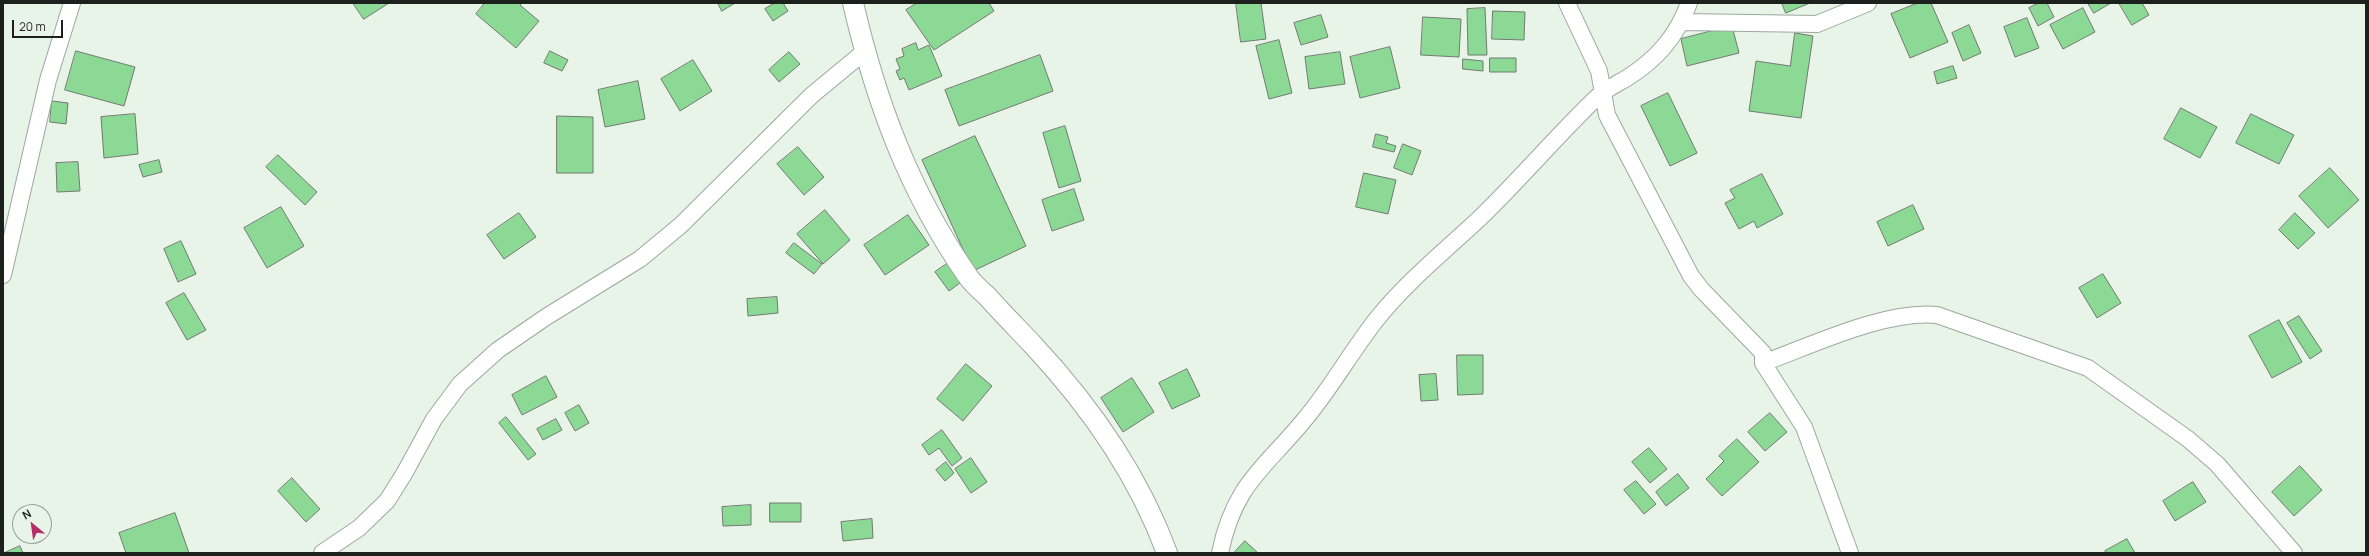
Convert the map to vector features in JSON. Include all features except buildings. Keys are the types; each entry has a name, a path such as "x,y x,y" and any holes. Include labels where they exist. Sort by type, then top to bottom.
{"street":[{"path":"3,275 48,80 72,3"},
{"path":"852,3 864,52 892,139 914,187 967,276 1034,346 1088,409 1130,472 1167,553"},
{"path":"1567,3 1599,71 1604,105 1614,130 1691,276 1701,289 1763,352 1764,363 1804,427 1850,553"},
{"path":"1220,553 1232,511 1244,488 1258,470 1306,419 1376,320 1408,283 1480,217 1603,91 1646,66 1664,49 1682,22 1689,3"},
{"path":"1682,22 1817,24 1868,3"},
{"path":"322,553 359,528 387,501 404,474 434,418 460,384 498,350 546,317 640,260 682,225 812,95 864,52"},
{"path":"1764,363 1877,322 1918,313 1937,315 2088,368 2188,439 2217,464 2294,553"}]}
